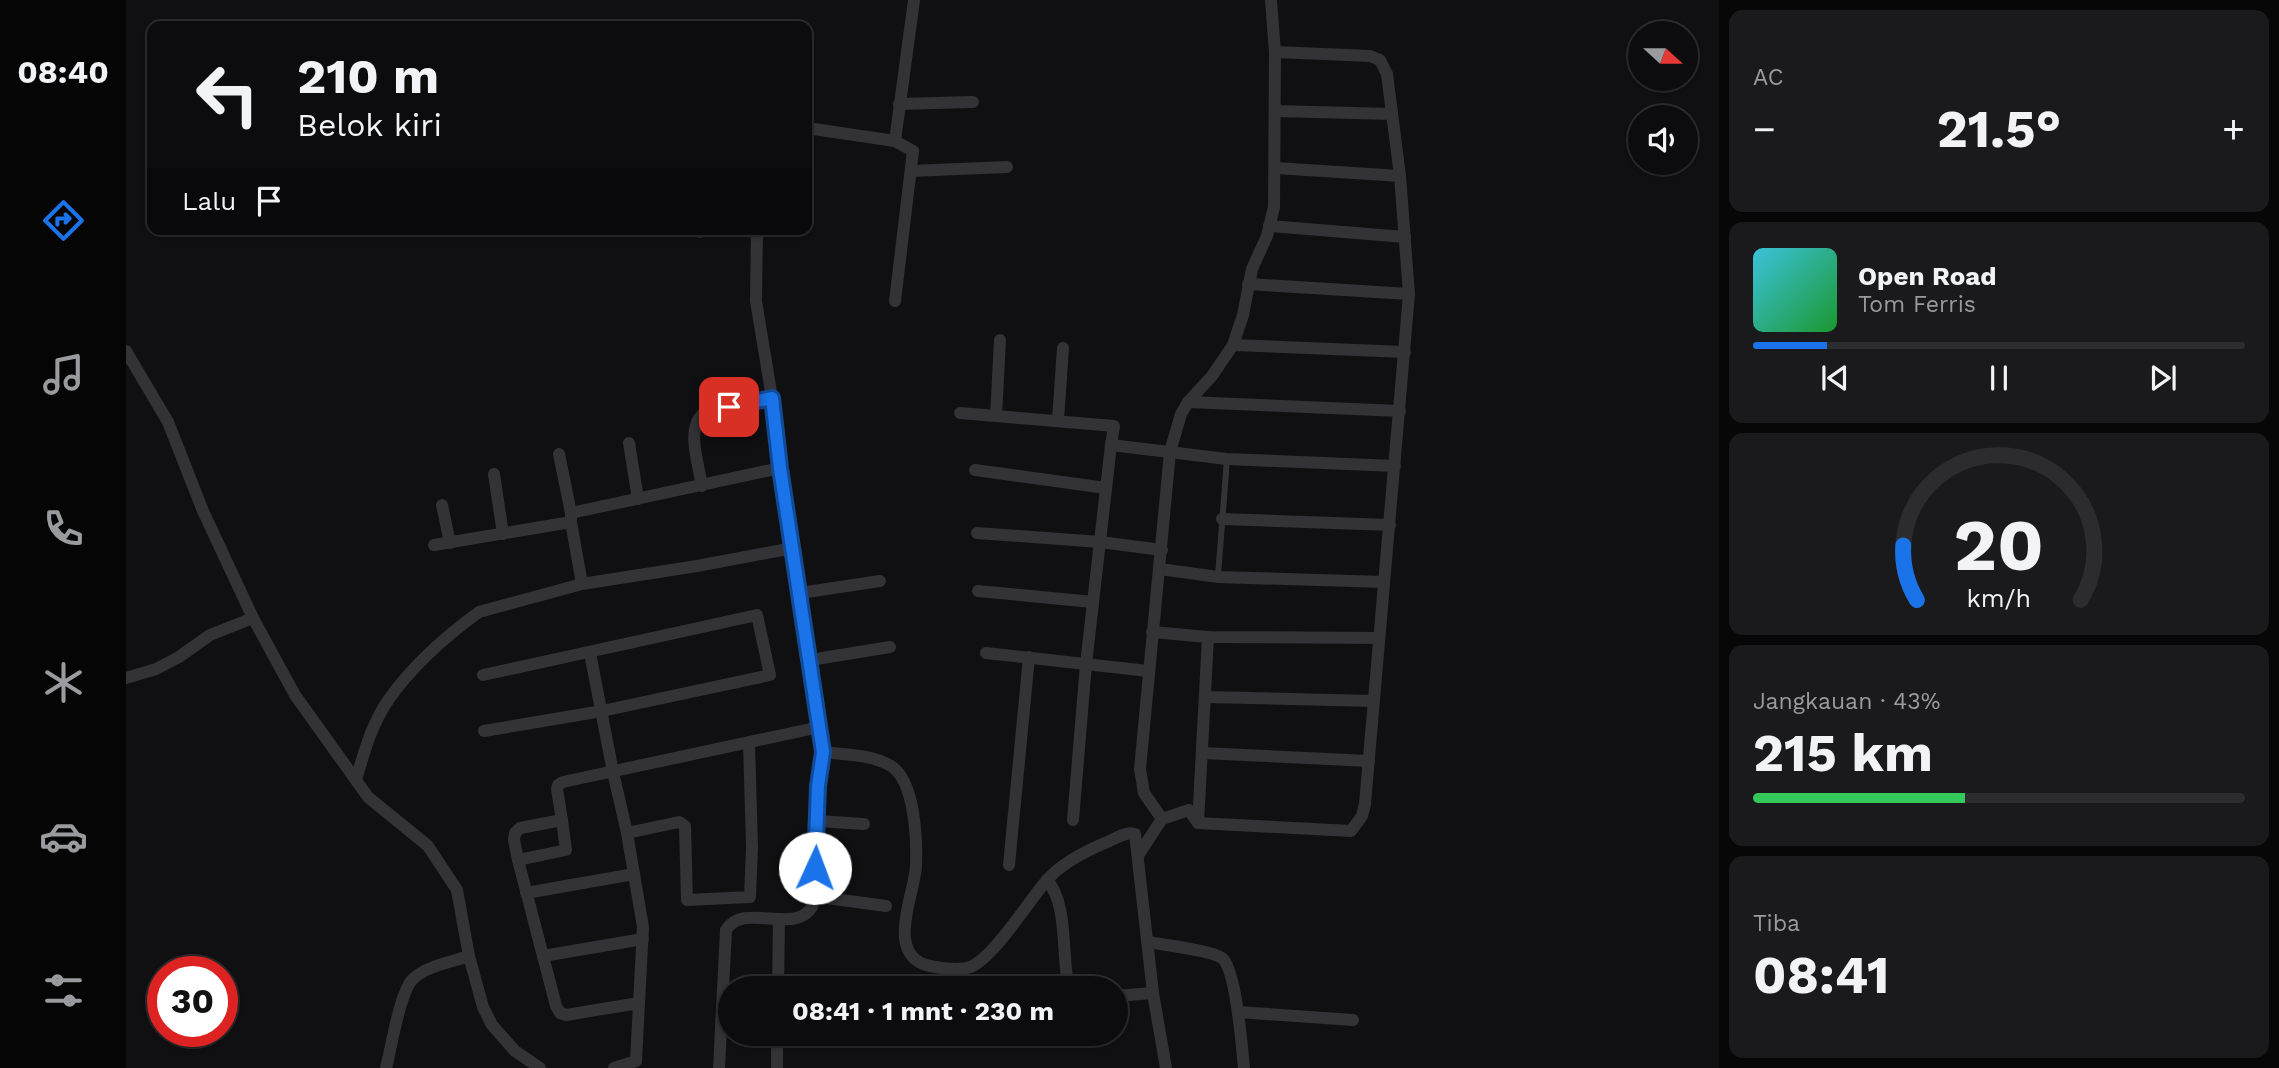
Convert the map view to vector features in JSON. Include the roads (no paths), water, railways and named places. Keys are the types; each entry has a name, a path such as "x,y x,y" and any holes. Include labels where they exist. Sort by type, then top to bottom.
{"street":[{"path":"895,141 914,0"},
{"path":"1162,820 1144,793 1140,769 1170,452 1181,414 1188,402 1212,376 1233,345 1243,315 1248,284 1274,207 1275,52 1272,0"},
{"path":"1198,823 1351,831 1362,816 1368,761 1409,293 1400,176 1387,74 1384,65 1376,57 1275,52"},
{"path":"899,104 973,102"},
{"path":"1275,111 1392,114"},
{"path":"812,129 895,141 913,151 895,301"},
{"path":"911,171 1007,167"},
{"path":"1276,168 1400,176"},
{"path":"1269,226 1405,237"},
{"path":"726,976 726,930 729,925 745,918 790,920 807,914 812,907 818,786 823,752 772,398 755,301 757,235"},
{"path":"1248,284 1409,293"},
{"path":"996,416 1000,340"},
{"path":"1233,345 1405,352"},
{"path":"1058,420 1063,348"},
{"path":"126,351 168,422 203,511 253,618 295,695 368,797 428,846 457,890 477,991 492,1025 516,1051 540,1068"},
{"path":"702,486 694,432 698,418 704,413 772,398"},
{"path":"1188,402 1400,411"},
{"path":"960,413 1114,426 1086,664 1073,820"},
{"path":"629,443 638,499"},
{"path":"1111,445 1227,459 1395,466"},
{"path":"559,454 582,584"},
{"path":"434,545 503,534 638,499 780,468"},
{"path":"975,470 1106,488"},
{"path":"494,474 503,534"},
{"path":"442,505 450,543"},
{"path":"1222,519 1390,525"},
{"path":"977,533 1100,542 1162,550"},
{"path":"356,780 370,735 388,700 427,656 466,620 479,612 582,584 793,548"},
{"path":"1160,569 1218,577 1384,582"},
{"path":"800,593 880,581"},
{"path":"978,592 1093,603"},
{"path":"483,675 757,615 770,675 602,711 484,731"},
{"path":"126,678 156,669 211,635 253,618"},
{"path":"1152,632 1209,637 1378,638"},
{"path":"1198,823 1209,637"},
{"path":"810,660 890,647"},
{"path":"590,653 635,874 643,927 636,1065 614,1068"},
{"path":"985,653 1148,671"},
{"path":"1009,865 1029,657"},
{"path":"1205,697 1373,701"},
{"path":"518,860 566,850 558,785 820,727"},
{"path":"627,833 679,822 685,826 687,901 750,897 752,847 749,743"},
{"path":"823,752 874,759 892,766 905,785 913,808 916,867 905,925 906,942 912,957 925,965 954,969 978,963 1013,926 1047,880 1093,848 1128,833 1137,837 1153,993 1166,1068"},
{"path":"1202,753 1368,761"},
{"path":"1139,854 1162,820 1189,810 1198,823"},
{"path":"562,820 517,830 513,836 560,1013 566,1015 639,1003"},
{"path":"817,821 864,824"},
{"path":"526,893 635,874"},
{"path":"1047,880 1060,905 1068,976"},
{"path":"812,896 886,906"},
{"path":"778,976 779,919"},
{"path":"543,956 643,939"},
{"path":"1148,942 1223,959 1228,966 1238,1012 1244,1068"},
{"path":"386,1068 401,1007 413,979 433,968 469,956"},
{"path":"1128,995 1153,993"},
{"path":"1238,1012 1353,1020"},
{"path":"719,1068 721,1046"},
{"path":"777,1068 778,1046"}],"lane":[{"path":"1218,577 1227,459"}]}
